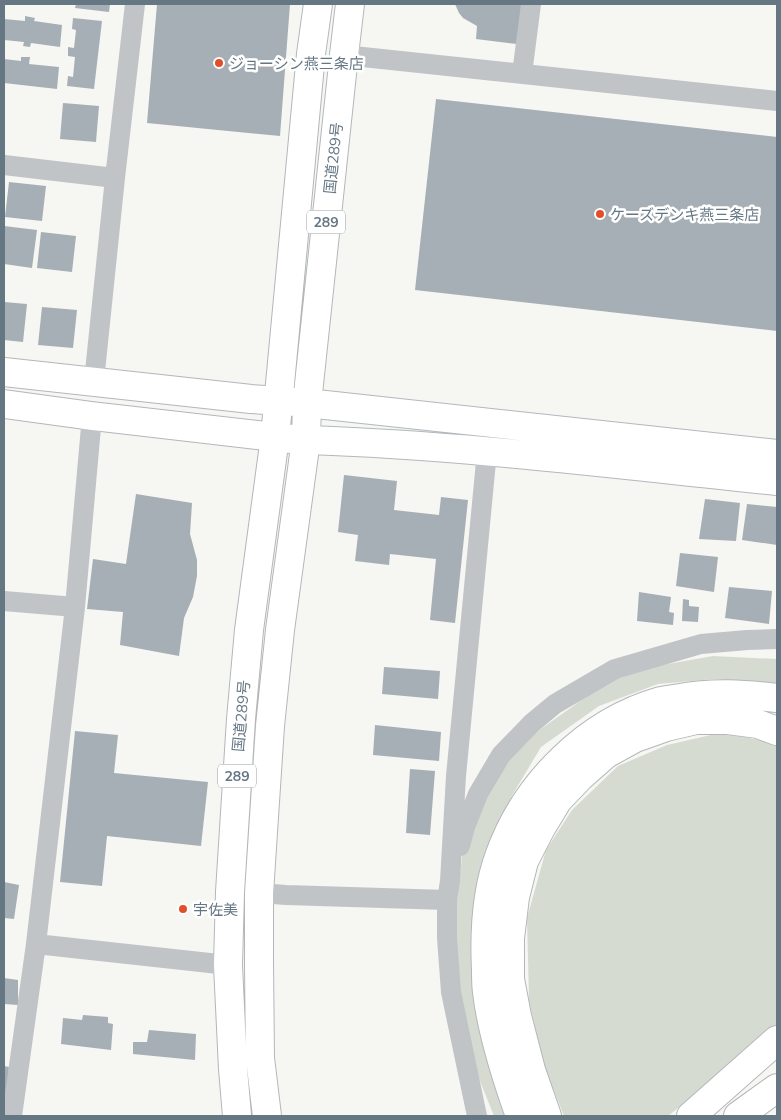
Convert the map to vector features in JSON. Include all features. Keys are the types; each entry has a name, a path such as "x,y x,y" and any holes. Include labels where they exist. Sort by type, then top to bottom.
{"main road":[{"name":"国道289号","path":"237,1116 228,965 230,892 241,719 249,630 275,437 309,74 318,4"},
{"name":"国道289号","path":"267,1116 260,1058 259,893 270,726 280,630 306,440 307,402 350,4"},
{"path":"4,372 278,401 307,402 777,454"},
{"path":"4,404 275,437 487,451 777,481"},
{"path":"520,1116 497,1045 487,992 485,944 489,894 500,854 516,820 537,788 562,760 592,734 625,714 662,701 701,694 742,694 777,698"},
{"path":"547,1116 531,1070 510,979 510,938 514,897 524,861 541,828 558,800 580,777 606,754 635,738 666,727 696,720 728,720 758,724 777,731"},
{"path":"691,1116 777,1040"},
{"path":"738,1116 777,1088"}],"street":[{"path":"94,381 135,4"},
{"path":"522,74 531,4"},
{"path":"344,55 777,101"},
{"path":"4,166 115,178"},
{"path":"12,1116 36,944 75,607 92,416"},
{"path":"477,1116 451,992 447,938 456,776 487,451"},
{"path":"4,601 75,607"},
{"path":"449,891 465,828 478,794 501,755 532,722 555,704 615,669 701,644 777,639"},
{"path":"259,893 295,896 449,891"},
{"path":"36,944 228,965"}],"shaded area":[{"path":"713,656 777,659 777,683 715,679 658,684 599,706 541,747 513,794 484,855 476,928 490,1070 505,1116 494,1116 478,1076 459,996 453,932 463,850 499,770 538,731 617,675 634,670"},
{"path":"724,732 777,745 777,1029 668,1116 564,1116 544,1065 529,1001 527,918 546,850 572,810 618,766 667,745"}],"building":[{"path":"76,4 110,4 109,12 75,8"},
{"name":"ジョーシン燕三条店","path":"157,4 290,4 280,136 147,123"},
{"path":"455,4 523,4 517,44 476,39 477,26 463,18"},
{"path":"25,16 35,18 34,21 62,25 60,47 31,43 30,47 23,46 24,42 4,40 4,19 25,21"},
{"path":"73,18 102,21 94,89 67,86 68,76 73,77 75,57 68,56 68,47 74,48 76,30 72,29"},
{"path":"21,57 30,57 29,64 59,67 57,89 4,83 4,59 21,61"},
{"name":"ケーズデンキ燕三条店","path":"436,99 777,137 777,331 415,290"},
{"path":"63,103 99,106 96,142 60,139"},
{"path":"9,182 46,186 42,221 5,217"},
{"path":"4,226 37,230 32,268 4,264"},
{"path":"41,232 76,236 72,272 37,268"},
{"path":"4,302 27,304 23,342 4,340"},
{"path":"42,307 77,310 73,348 38,345"},
{"path":"344,475 397,481 394,510 439,515 441,497 468,500 455,623 430,620 436,559 390,554 389,565 355,561 358,535 338,532"},
{"path":"136,494 192,503 190,534 197,560 197,576 193,597 184,618 179,656 120,645 123,612 87,609 93,559 126,564"},
{"path":"705,499 740,503 736,541 699,539"},
{"path":"747,504 777,507 777,545 742,540"},
{"path":"680,553 718,557 714,592 676,586"},
{"path":"729,587 772,591 769,624 725,618"},
{"path":"639,592 671,597 669,612 674,613 673,625 637,621"},
{"path":"683,599 689,600 689,606 699,607 698,622 682,621"},
{"path":"384,667 440,671 438,699 382,694"},
{"path":"375,725 441,732 439,761 373,755"},
{"path":"75,731 118,735 114,773 208,782 201,846 107,836 102,886 60,882"},
{"path":"410,769 435,771 430,835 406,833"},
{"path":"4,882 19,885 14,919 4,918"},
{"path":"4,978 18,980 18,1005 4,1004"},
{"path":"83,1015 108,1017 108,1023 113,1024 111,1050 61,1044 63,1018 82,1020"},
{"path":"149,1030 196,1034 195,1060 133,1054 133,1042 147,1042"},
{"path":"4,1066 9,1067 7,1093 4,1093"}],"place":[{"name":"ジョーシン燕三条店","path":"219,63"},
{"name":"ケーズデンキ燕三条店","path":"600,214"},
{"name":"宇佐美","path":"183,909"}]}
